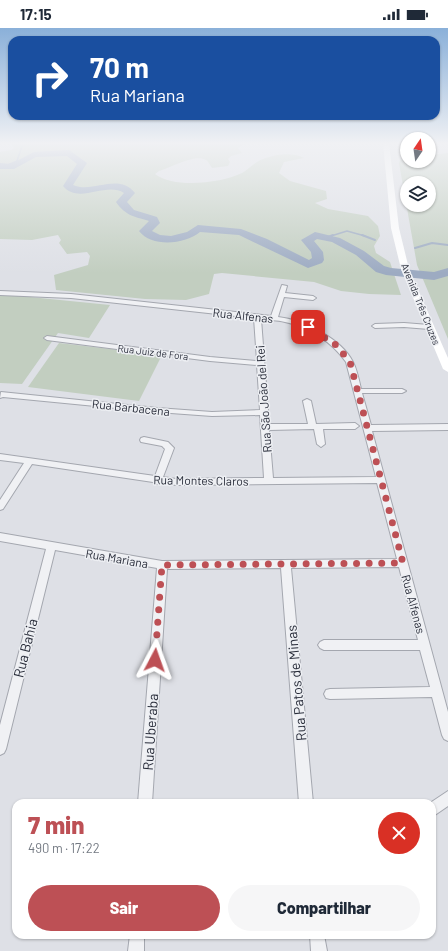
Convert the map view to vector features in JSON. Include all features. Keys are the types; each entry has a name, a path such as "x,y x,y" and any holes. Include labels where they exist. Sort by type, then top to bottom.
{"street":[{"name":"Avenida Três Cruzes","path":"391,186 395,228 406,272 448,369"},
{"path":"274,319 284,286"},
{"name":"Rua Alfenas","path":"0,293 71,296 286,320 308,327 336,345 350,362 448,735"},
{"path":"282,295 312,298"},
{"name":"Rua São João del Rei","path":"257,317 268,481"},
{"path":"375,326 404,325 429,327"},
{"name":"Rua Juiz de Fora","path":"47,338 210,359 260,363"},
{"path":"357,392 402,391"},
{"name":"Rua Barbacena","path":"0,396 1,394 204,414 264,412"},
{"path":"307,401 321,444"},
{"path":"265,427 355,426"},
{"path":"367,428 448,427"},
{"path":"144,440 165,444 170,448 157,481"},
{"name":"Rua Montes Claros","path":"0,457 157,481 381,480"},
{"path":"0,507 29,462"},
{"name":"Rua Mariana","path":"0,537 162,565 403,563"},
{"name":"Rua Bahia","path":"0,749 4,713 51,547"},
{"name":"Rua Patos de Minas","path":"286,564 306,799"},
{"name":"Rua Uberaba","path":"145,799 162,565"},
{"path":"324,645 424,645"},
{"path":"330,694 437,692"},
{"path":"436,807 448,798"},
{"path":"136,951 137,939"},
{"path":"318,939 319,951"}],"green space":[{"path":"0,186 308,186 326,191 327,199 315,203 328,209 368,216 378,226 380,236 374,246 376,253 390,262 401,295 341,291 314,282 222,273 214,274 209,294 186,300 145,299 56,290 54,275 88,265 90,256 87,252 67,254 59,243 61,240 58,235 32,240 0,239"},
{"path":"436,186 448,186 448,339 417,265 408,212 436,212"},
{"path":"0,294 110,305 89,338 58,333 22,384 0,383"},
{"path":"59,343 162,355 139,401 28,387"}],"waterway":[{"path":"68,186 75,190 91,190 114,186"},
{"path":"115,186 123,188 130,193 121,202 130,212 153,219 155,223 145,231 158,238 171,239 191,234 198,228 241,232 263,241 308,264 318,260 317,252 307,240 315,235 336,240 360,253 380,269 390,272 434,276 448,272"},
{"path":"331,236 347,231 364,236"},
{"path":"328,237 333,235"},
{"path":"364,236 375,240"},
{"path":"415,248 432,243 448,245"}],"route":[{"path":"155,660 162,565 403,563 350,362 342,350 330,340 308,327"}]}
